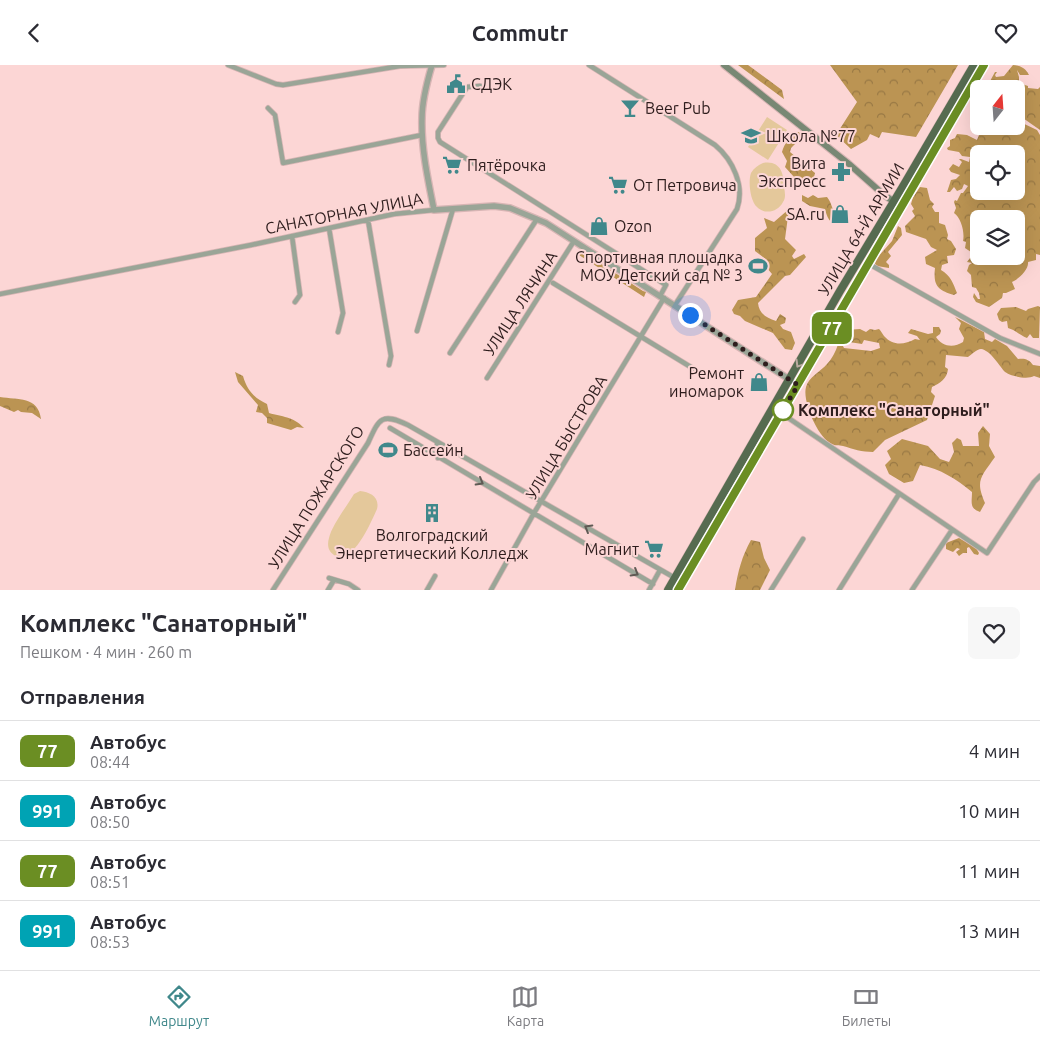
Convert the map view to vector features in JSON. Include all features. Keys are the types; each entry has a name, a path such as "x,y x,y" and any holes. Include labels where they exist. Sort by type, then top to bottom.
{"highway":[{"name":"УЛИЦА 64-Й АРМИИ","path":"668,590 974,65"},
{"name":"УЛИЦА 64-Й АРМИИ","path":"678,590 984,65"}],"main road":[{"path":"724,65 902,207"}],"street":[{"path":"228,65 283,85 400,66 444,65"},
{"path":"589,65 715,145 727,156 734,170 740,200 737,209 675,305"},
{"path":"432,66 423,101 422,135 434,210"},
{"path":"480,87 467,87 438,132 440,142 666,285 662,297"},
{"path":"268,107 275,115 283,163 422,135"},
{"name":"САНАТОРНАЯ УЛИЦА","path":"0,295 404,213 494,206 510,208 537,219 798,385"},
{"path":"417,331 453,209"},
{"path":"450,353 537,219"},
{"path":"368,220 391,356 389,365"},
{"path":"329,228 343,313 338,332"},
{"path":"292,236 300,295 295,302"},
{"name":"УЛИЦА ЛЯЧИНА","path":"486,377 574,241"},
{"path":"601,258 607,249"},
{"path":"869,264 1000,338 1040,354"},
{"path":"553,283 694,369"},
{"name":"УЛИЦА БЫСТРОВА","path":"491,590 534,513 641,337 662,297"},
{"path":"781,413 987,553 1034,482 1040,476"},
{"name":"УЛИЦА ПОЖАРСКОГО","path":"273,590 368,443 377,423 382,419 388,418 400,421 437,442"},
{"path":"390,428 652,584"},
{"path":"437,442 675,578"},
{"path":"437,442 438,458"},
{"path":"839,590 899,494"},
{"path":"912,590 952,530"},
{"path":"771,590 803,539"},
{"path":"649,590 660,570"},
{"path":"427,590 435,576"},
{"path":"328,590 331,579 349,584 358,590"}],"shaded area":[{"path":"767,117 787,130 768,160 748,147"},
{"path":"763,163 773,164 780,169 785,193 785,199 781,205 775,210 767,212 757,207 750,191 751,173"},
{"path":"894,208 896,210 797,379 795,379"},
{"path":"789,386 791,386 791,389 674,590 671,590"},
{"path":"360,491 376,498 377,509 366,532 354,549 341,557 334,555 330,552 328,545 331,533 354,494"}],"green space":[{"path":"738,65 748,65 782,90 784,99"},
{"path":"830,65 958,65 916,137 882,132 879,138 870,134 867,140 851,149 836,135 857,102"},
{"path":"1013,65 1022,67 1029,75 1020,75 1017,70 1019,80 991,80 995,72 997,72 996,77 1004,76"},
{"path":"1025,85 1028,88 1038,89 1040,87 1040,130 1025,120"},
{"path":"1025,124 1037,130 1040,135 1040,255 1036,254 1036,260 1028,262 1027,268 1023,273 1012,282 1015,289 1003,293 1002,298 989,307 976,302 973,297 974,293 980,299 976,288 972,287 971,275 967,271 969,265 1025,265 1025,210 970,210 970,251 965,248 966,242 963,241 962,225 954,213 956,208 954,202 955,200 957,201 961,193 968,186 964,184 962,189 957,191 954,187 950,192 947,192 951,180 956,179 960,175 951,172 949,169 953,164 959,167 962,162 959,159 969,162 970,157 962,156 959,152 948,150 947,148 950,146 950,140 955,138 957,134 967,135 977,140 979,135 1025,135"},
{"path":"799,132 802,137 791,148 790,152 815,173 813,181 803,184 785,167 787,161 782,152 788,140"},
{"path":"920,187 927,188 930,200 934,204 932,207 935,212 939,212 939,223 945,225 948,235 947,239 951,241 956,249 954,255 947,256 948,263 942,265 941,270 953,283 957,293 954,295 940,289 935,279 935,268 926,264 925,257 937,250 931,247 926,239 906,232 905,226 915,216 911,204 913,197"},
{"path":"802,195 808,198 813,195 818,198 827,197 839,218 838,225 832,223 825,209 810,206 802,201"},
{"path":"789,209 785,239 796,250 792,256 794,259 804,254 806,257 790,275 785,276 758,303 764,315 776,321 780,314 786,318 785,323 780,325 783,329 791,332 795,343 792,350 785,349 773,333 745,321 740,316 734,314 732,310 738,300 756,297 772,274 767,268 769,265 767,260 755,251 755,238 767,228 764,218 774,222"},
{"path":"898,226 901,228 902,235 888,252 891,256 886,262 889,268 877,266 875,264 876,259 892,241"},
{"path":"583,252 646,292 644,297 579,255"},
{"path":"1038,306 1040,307 1039,338 1033,338 1030,334 1027,338 1008,328 1007,321 1002,322 999,320 997,314 1001,308 1016,307 1026,311"},
{"path":"955,317 984,332 985,339 992,342 995,339 1007,346 1018,359 1026,359 1033,365 1040,366 1040,378 1034,376 1027,378 1018,377 1006,373 991,355 981,349 968,357 946,355 945,367 948,369 943,380 932,387 931,392 935,396 927,420 885,440 873,452 834,445 821,435 812,419 806,401 807,384 829,362 838,344 841,342 844,348 871,351 880,348 879,343 864,340 862,344 849,342 844,336 846,330 860,329 866,332 870,329 879,329 891,342 899,343 915,339 920,340 917,336 908,333 911,329 928,334 933,333 933,327 939,327 941,331 936,337 941,343 952,346 963,342 964,338 959,329 961,323"},
{"path":"235,372 243,376 249,389 258,399 267,404 269,413 292,419 304,428 297,427 291,430 267,423 267,418 262,413 256,412 258,405 238,382"},
{"path":"0,397 20,399 31,403 36,406 41,419 32,413 18,410 14,412 0,406"},
{"path":"983,426 990,434 989,446 995,457 981,479 980,489 985,503 980,512 973,507 972,492 941,472 920,465 913,481 904,483 889,474 885,465 891,459 887,451 902,439 928,446 940,459 949,462 954,452 952,443 957,438 961,440 963,446 979,446 978,433"},
{"path":"959,538 976,548 979,553 978,555 974,554 969,547 967,548 967,553 959,556 956,552 960,549 957,548 953,552 946,549 946,543"},
{"path":"751,540 760,542 764,558 770,570 760,590 735,590 741,564"}],"bus line":[{"name":"77","path":"678,590 984,65"}],"place":[{"name":"СДЭК","path":"456,84"},
{"name":"Beer Pub","path":"630,108"},
{"name":"Школа №77","path":"751,136"},
{"name":"Пятёрочка","path":"452,165"},
{"name":"Вита Экспресс","path":"841,172"},
{"name":"От Петровича","path":"618,185"},
{"name":"SA.ru","path":"840,214"},
{"name":"Ozon","path":"599,226"},
{"name":"Спортивная площадка МОУ Детский сад № 3","path":"758,266"},
{"name":"Ремонт иномарок","path":"759,382"},
{"name":"Комплекс \"Санаторный\"","path":"783,410"},
{"name":"Бассейн","path":"388,450"},
{"name":"Волгоградский Энергетический Колледж","path":"432,513"},
{"name":"Магнит","path":"654,549"}],"route":[{"path":"690,315 798,385 783,410"}]}
